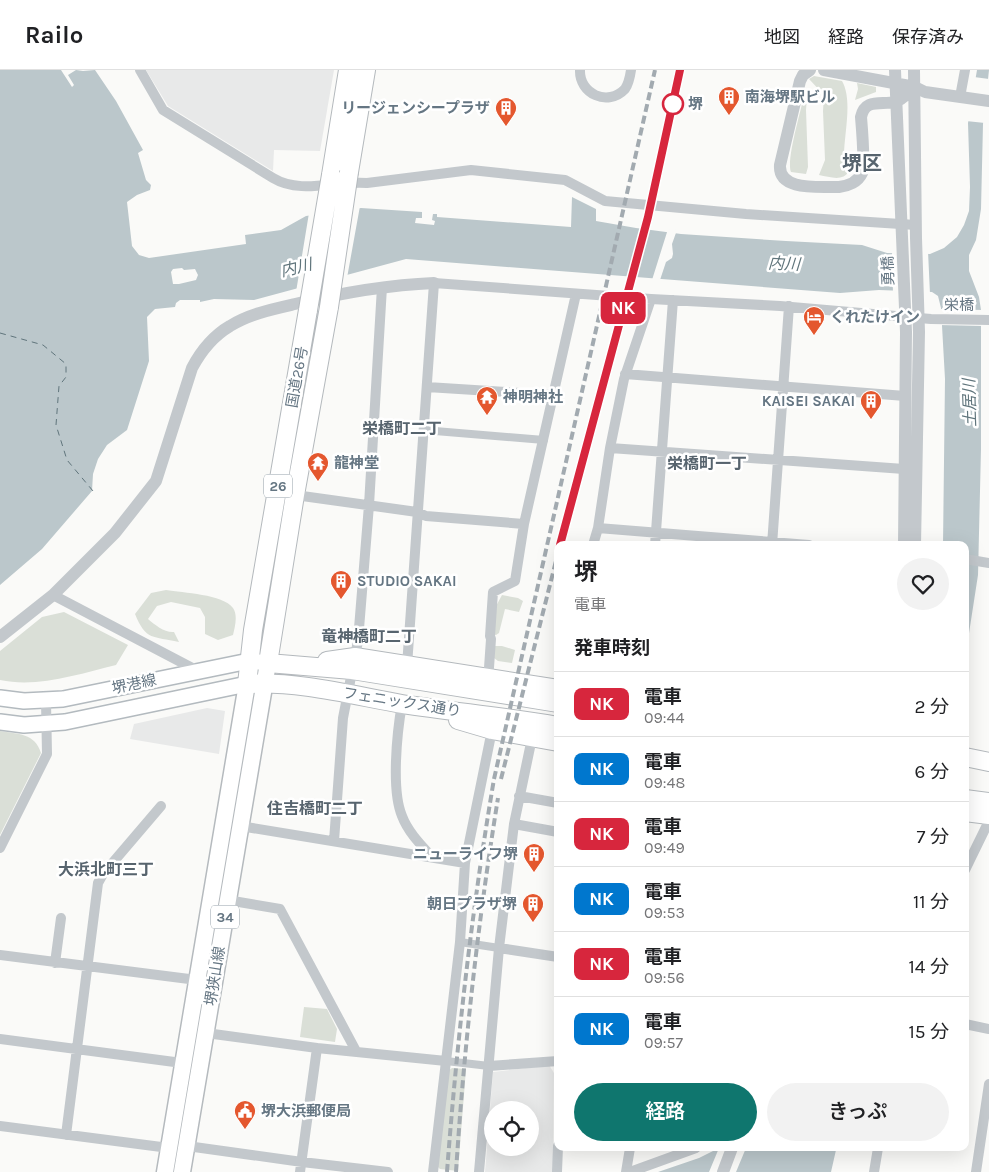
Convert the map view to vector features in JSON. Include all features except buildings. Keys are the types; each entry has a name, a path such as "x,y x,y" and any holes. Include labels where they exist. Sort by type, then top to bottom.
{"highway":[{"name":"国道26号","path":"247,684 249,661 348,70"},
{"name":"国道26号","path":"268,663 295,495 329,307 366,70"},
{"name":"フェニックス通り","path":"268,663 353,664 487,685 554,702"},
{"path":"353,664 407,666 487,685 554,689"},
{"name":"フェニックス通り","path":"247,684 295,685 402,704 554,725"},
{"path":"402,704 492,730 554,741"},
{"path":"969,758 989,762"},
{"path":"969,799 989,802"},
{"path":"969,812 989,815"}],"main road":[{"name":"堺港線","path":"0,698 46,701 249,661 268,663"},
{"name":"堺狭山線","path":"182,1172 268,663"},
{"name":"堺港線","path":"0,722 24,725 65,722 247,684"},
{"name":"堺狭山線","path":"165,1172 247,684"}],"street":[{"path":"140,70 163,110 273,178 286,184 310,186 355,182 366,183 470,170 565,180 605,201 746,214 916,225"},
{"path":"580,70 580,79 588,91 594,95 607,98 620,93 625,88 629,82 632,70"},
{"path":"810,70 803,75 800,81 780,165 780,172 783,178 792,184 839,187 854,183 863,170 861,117 863,110 868,105 874,103 896,102 915,87"},
{"path":"824,70 915,87 925,92 989,101"},
{"path":"896,70 900,205 902,225 910,238"},
{"path":"910,238 916,225 914,70"},
{"path":"964,97 965,70"},
{"name":"勇橋","path":"910,238 912,303 918,318"},
{"path":"0,637 54,595 115,533 156,480 188,377 201,352 214,338 236,322 271,310 320,298 382,287 434,283 407,666"},
{"name":"栄橋","path":"434,283 651,299 789,306 918,318 988,320"},
{"path":"334,841 343,718 358,641 369,504 382,287"},
{"path":"487,685 492,638 490,636 493,592 515,581 524,524 576,294"},
{"path":"594,541 625,374 651,299"},
{"path":"655,541 673,300"},
{"path":"772,541 789,306"},
{"path":"904,541 905,396 918,318"},
{"path":"915,541 918,318"},
{"path":"625,374 905,396"},
{"path":"427,387 553,395"},
{"path":"423,430 544,440"},
{"path":"610,448 904,469"},
{"path":"295,495 369,504 417,512 426,516 524,524"},
{"path":"598,528 740,541"},
{"path":"969,560 989,562"},
{"path":"54,595 198,671"},
{"path":"0,848 47,754 46,701"},
{"path":"402,704 397,748 397,799 402,817 414,837 432,857"},
{"path":"433,1172 460,942 465,862 492,730"},
{"path":"479,1172 499,948 514,824 532,738"},
{"path":"519,796 554,802"},
{"path":"66,1135 98,882 162,806"},
{"path":"969,862 989,821"},
{"path":"514,824 554,831"},
{"path":"240,826 465,862"},
{"path":"227,900 280,909 356,1051"},
{"path":"55,963 60,918"},
{"path":"460,942 554,956"},
{"path":"0,955 197,980"},
{"path":"969,1025 989,1029"},
{"path":"206,1033 317,1048 489,1066 554,1061"},
{"path":"0,1039 182,1063"},
{"path":"301,1167 317,1048"},
{"path":"976,1172 988,1104 989,1084"},
{"path":"0,1126 168,1148"},
{"path":"187,1146 301,1167 388,1172"},
{"path":"557,1172 558,1151"},
{"path":"626,1172 630,1151"},
{"path":"630,1172 688,1151"},
{"path":"723,1172 731,1151"},
{"path":"874,1172 878,1151"}],"shaded area":[{"path":"146,70 334,70 320,151 274,150 273,171 168,106"},
{"path":"814,76 842,81 845,89 847,117 844,156 849,171 840,178 819,175 825,160 824,95 809,79"},
{"path":"857,83 876,87 876,92 855,100 858,89"},
{"path":"804,96 807,97 808,167 806,174 791,172 790,166 792,147"},
{"path":"166,590 212,597 228,603 233,608 235,614 236,621 233,635 218,640 205,634 205,617 200,608 171,602 157,606 148,619 164,630 174,632 179,642 151,636 143,629 135,614 151,593"},
{"path":"502,595 518,598 523,601 519,612 505,609 499,633 496,635 493,634 495,608"},
{"path":"64,612 128,645 116,665 44,681 14,682 0,680 0,651 42,617"},
{"path":"495,646 515,650 512,663 498,661 494,658"},
{"path":"207,708 225,711 219,754 130,739 134,724"},
{"path":"0,731 30,738 38,746 41,753 0,835"},
{"path":"304,1007 327,1009 337,1029 335,1042 300,1037"},
{"path":"549,1065 554,1073 553,1172 485,1172 486,1156 539,1156 539,1101 491,1101 493,1072"},
{"path":"452,1068 466,1069 458,1171 440,1169 437,1166 448,1071"}],"water":[{"path":"0,70 61,70 72,87 74,85 68,75 76,70 95,70 116,101 143,150 138,153 146,180 151,185 150,190 137,195 127,202 132,246 139,255 149,258 246,244 245,235 281,230 306,216 361,208 422,212 422,218 416,218 415,223 434,225 435,221 432,220 433,214 437,214 437,217 571,227 572,197 596,209 596,221 636,228 681,234 862,245 887,253 930,254 944,248 957,237 969,211 968,123 977,70 989,70 983,124 981,209 976,240 969,255 969,271 979,297 981,310 981,449 978,575 969,633 969,541 943,541 945,379 941,308 938,296 932,292 879,290 840,293 406,259 254,300 214,299 200,302 200,300 180,300 176,303 175,307 155,309 147,317 149,361 127,430 107,445 98,459 93,474 92,491 42,549 0,585","holes":["173,269 195,269 198,275 196,280 173,284 171,272"]},
{"path":"713,1151 836,1151 831,1172 658,1172 699,1158"}],"pier":[{"path":"974,77 989,79 985,123 966,121"},
{"path":"360,206 347,278 296,292 309,213"},
{"path":"668,229 677,230 672,244 672,258 666,262 660,280 652,280"},
{"path":"892,251 928,251 930,294 893,293"},
{"path":"939,309 983,310 983,326 939,325"},
{"path":"718,1151 745,1151 736,1172 709,1172"}],"ferry route":[{"path":"0,333 43,345 66,364 66,377 59,386 56,425 67,460 93,491"}],"railway":[{"path":"447,1172 455,1073 466,975 494,779 655,70"},
{"path":"560,541 648,217 680,70"},
{"path":"501,779 554,569"},
{"path":"456,1172 472,985 498,798"}],"train":[{"name":"NK","path":"561,541 648,217 680,70"}],"place":[{"name":"堺","path":"673,104"},
{"name":"南海堺駅ビル","path":"729,116"},
{"name":"リージェンシープラザ","path":"506,127"},
{"name":"くれたけイン","path":"814,336"},
{"name":"神明神社","path":"487,416"},
{"name":"KAISEI SAKAI","path":"871,420"},
{"name":"龍神堂","path":"318,482"},
{"name":"STUDIO SAKAI","path":"341,600"},
{"name":"ニューライフ堺","path":"534,873"},
{"name":"朝日プラザ堺","path":"533,923"},
{"name":"堺大浜郵便局","path":"245,1130"}],"district":[{"name":"堺区","path":"862,163"},
{"name":"栄橋町二丁","path":"402,428"},
{"name":"栄橋町一丁","path":"707,463"},
{"name":"竜神橋町二丁","path":"369,636"},
{"name":"住吉橋町二丁","path":"315,808"},
{"name":"大浜北町三丁","path":"106,869"}],"water label":[{"name":"内川","path":"784,263"},
{"name":"内川","path":"296,267"},
{"name":"土居川","path":"969,403"}]}
